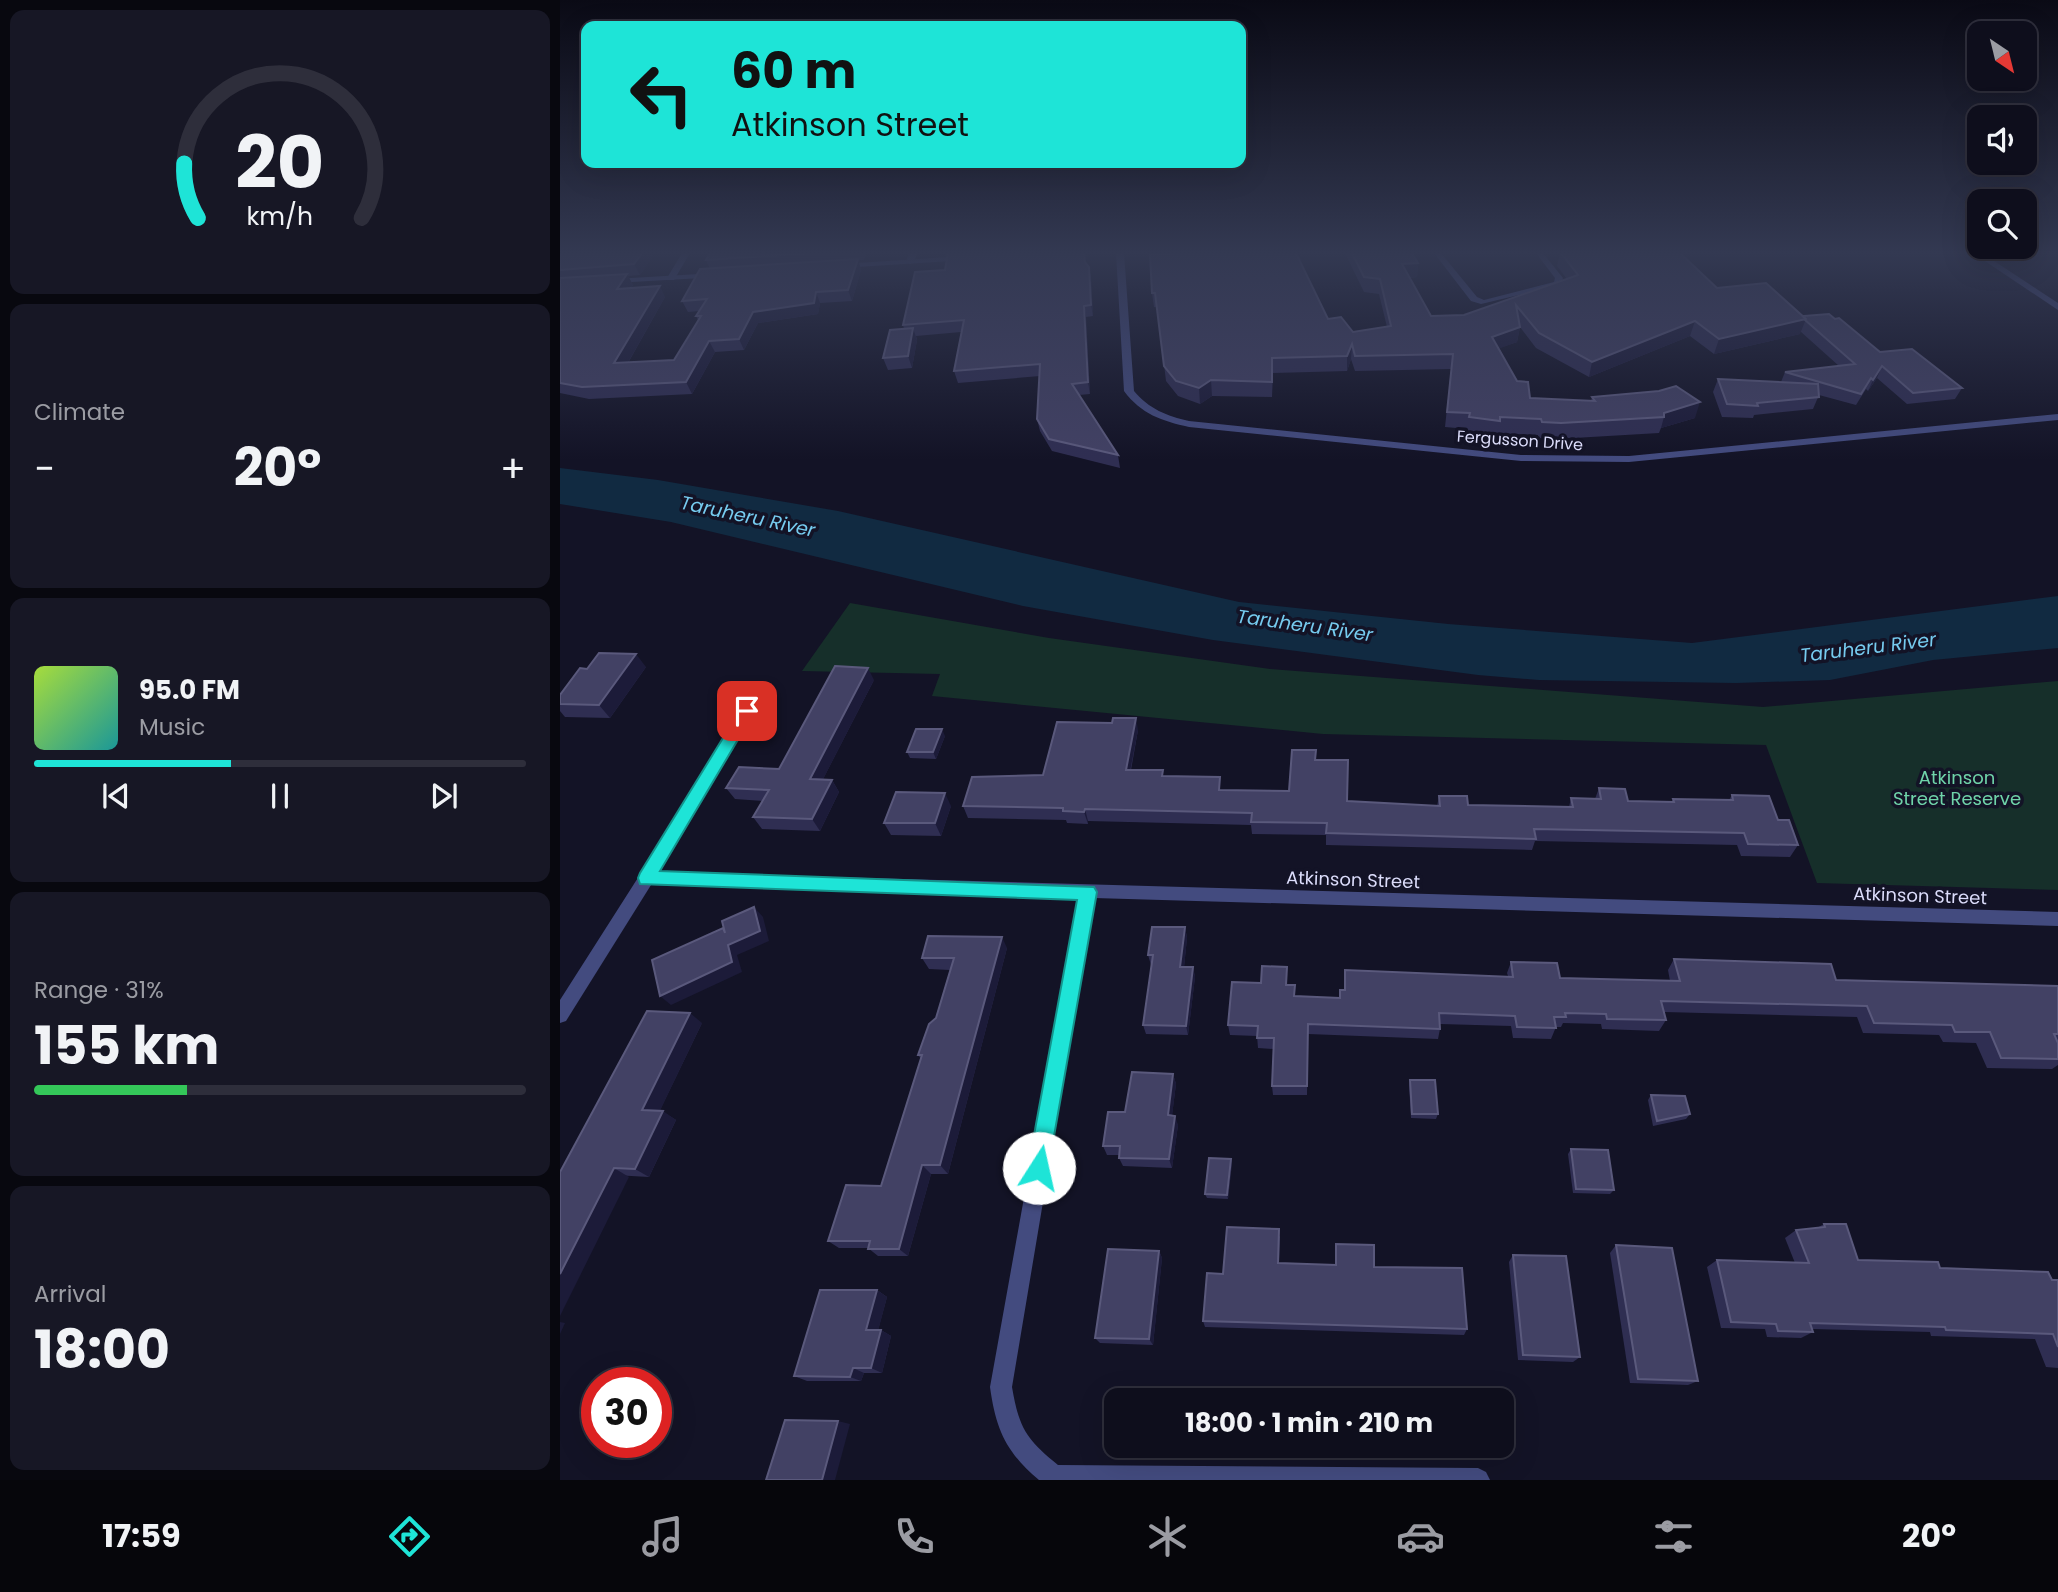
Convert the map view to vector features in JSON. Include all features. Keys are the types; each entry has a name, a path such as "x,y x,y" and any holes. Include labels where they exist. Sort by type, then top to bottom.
{"street":[{"name":"Fergusson Drive","path":"1125,322 1129,391 1138,403 1152,414 1189,424 1521,458 1583,461 1629,459 2058,417"},
{"path":"560,1015 647,878 762,687"},
{"name":"Atkinson Street","path":"647,878 2058,919"},
{"path":"1087,892 1001,1387 1007,1425 1027,1455 1054,1478 1478,1480"}],"green space":[{"name":"Atkinson Street Reserve","path":"850,603 1049,638 1270,669 1763,707 2058,681 2058,890 1817,883 1766,745 1323,734 932,696 940,674 802,671"}],"water":[{"name":"Taruheru River","path":"560,468 658,480 838,511 1239,602 1448,624 1692,643 2058,596 2058,648 1933,660 1830,680 1736,683 1539,680 1478,675 1213,640 1023,606 671,522 560,504"}],"building":[{"path":"560,322 638,322 614,363 674,360 697,322 748,322 739,339 709,341 686,382 582,387 560,383"},
{"path":"904,322 939,322 903,325"},
{"path":"964,322 1085,322 1088,382 1072,384 1118,455 1049,439 1037,419 1040,364 954,371"},
{"path":"1159,322 1345,322 1353,332 1391,326 1390,322 1519,322 1520,327 1492,337 1517,381 1528,382 1530,398 1595,401 1592,397 1659,391 1676,386 1700,402 1664,413 1664,417 1561,423 1542,422 1541,419 1500,417 1500,421 1469,417 1470,413 1447,412 1453,354 1355,356 1352,344 1347,356 1272,358 1272,382 1211,380 1199,388 1176,381 1164,366"},
{"path":"1530,322 1692,322 1592,362 1539,333"},
{"path":"1696,322 1793,322 1719,339"},
{"path":"1807,322 1844,322 1880,352 1912,349 1962,388 1913,393 1882,366 1861,394 1785,372 1855,364"},
{"path":"913,328 908,356 883,358 890,330"},
{"path":"1718,379 1818,384 1819,397 1757,403 1758,406 1727,404"},
{"path":"599,653 636,654 599,705 560,704 560,695 580,668 587,669"},
{"path":"835,666 868,668 810,779 832,780 812,819 753,817 769,790 726,788 739,767 779,769"},
{"path":"1113,718 1136,718 1126,770 1163,770 1162,776 1220,777 1219,790 1289,791 1292,750 1316,750 1315,760 1348,760 1347,801 1440,806 1439,796 1467,796 1468,805 1573,807 1571,798 1601,799 1599,788 1625,789 1628,801 1733,800 1732,795 1769,796 1778,820 1789,820 1798,845 1748,844 1744,833 1534,829 1536,839 1326,833 1327,823 1251,822 1252,813 1085,809 1084,812 1063,811 1063,808 963,806 972,777 1043,775 1057,722 1112,723"},
{"path":"916,729 942,729 933,752 907,752"},
{"path":"896,792 945,793 935,823 884,823"},
{"path":"754,907 760,931 728,945 732,962 660,996 652,960 723,928 725,933 722,921"},
{"path":"1152,927 1185,927 1180,967 1193,967 1186,1026 1143,1025 1153,955 1148,955"},
{"path":"928,936 1002,937 940,1165 922,1165 899,1249 868,1249 870,1241 828,1241 846,1185 881,1186 922,1055 918,1055 929,1024 936,1018 954,958 922,958"},
{"path":"1674,959 1831,964 1836,980 2058,986 2058,1034 2054,1034 2058,1043 2058,1059 2001,1058 1990,1032 1955,1032 1952,1025 1874,1023 1867,1006 1661,1001 1666,1020 1607,1019 1606,1014 1565,1013 1566,1017 1554,1017 1556,1028 1517,1027 1515,1016 1439,1013 1440,1029 1308,1024 1307,1086 1272,1086 1274,1038 1257,1038 1258,1026 1228,1025 1232,982 1261,983 1262,966 1287,967 1286,985 1295,985 1294,996 1340,998 1340,990 1345,990 1345,970 1513,977 1511,962 1557,963 1560,978 1680,981"},
{"path":"647,1011 690,1013 642,1110 663,1111 635,1169 614,1168 560,1274 560,1172"},
{"path":"1132,1072 1173,1074 1168,1115 1175,1116 1169,1159 1119,1158 1120,1146 1103,1146 1108,1112 1125,1112"},
{"path":"1410,1080 1435,1080 1438,1114 1412,1114"},
{"path":"1651,1095 1685,1096 1690,1114 1657,1121"},
{"path":"1571,1149 1608,1150 1614,1190 1576,1189"},
{"path":"1209,1158 1231,1159 1227,1195 1205,1194"},
{"path":"1824,1224 1846,1224 1858,1260 1938,1262 1940,1268 2048,1272 2052,1280 2058,1280 2058,1347 2053,1334 1946,1330 1945,1327 1810,1323 1813,1332 1778,1331 1776,1324 1731,1322 1717,1260 1809,1263 1796,1230 1825,1227"},
{"path":"1227,1227 1279,1229 1278,1263 1336,1265 1336,1244 1374,1245 1374,1267 1462,1268 1467,1329 1203,1321 1207,1273 1223,1274"},
{"path":"1616,1245 1672,1248 1698,1381 1638,1379"},
{"path":"1108,1249 1159,1251 1149,1339 1095,1338"},
{"path":"1513,1255 1566,1256 1580,1357 1523,1355"},
{"path":"820,1290 877,1290 866,1330 881,1330 871,1368 853,1368 850,1377 794,1376"},
{"path":"785,1420 838,1421 822,1480 766,1480"}],"route":[{"path":"747,711 647,878 1087,892 1039,1168"}]}
